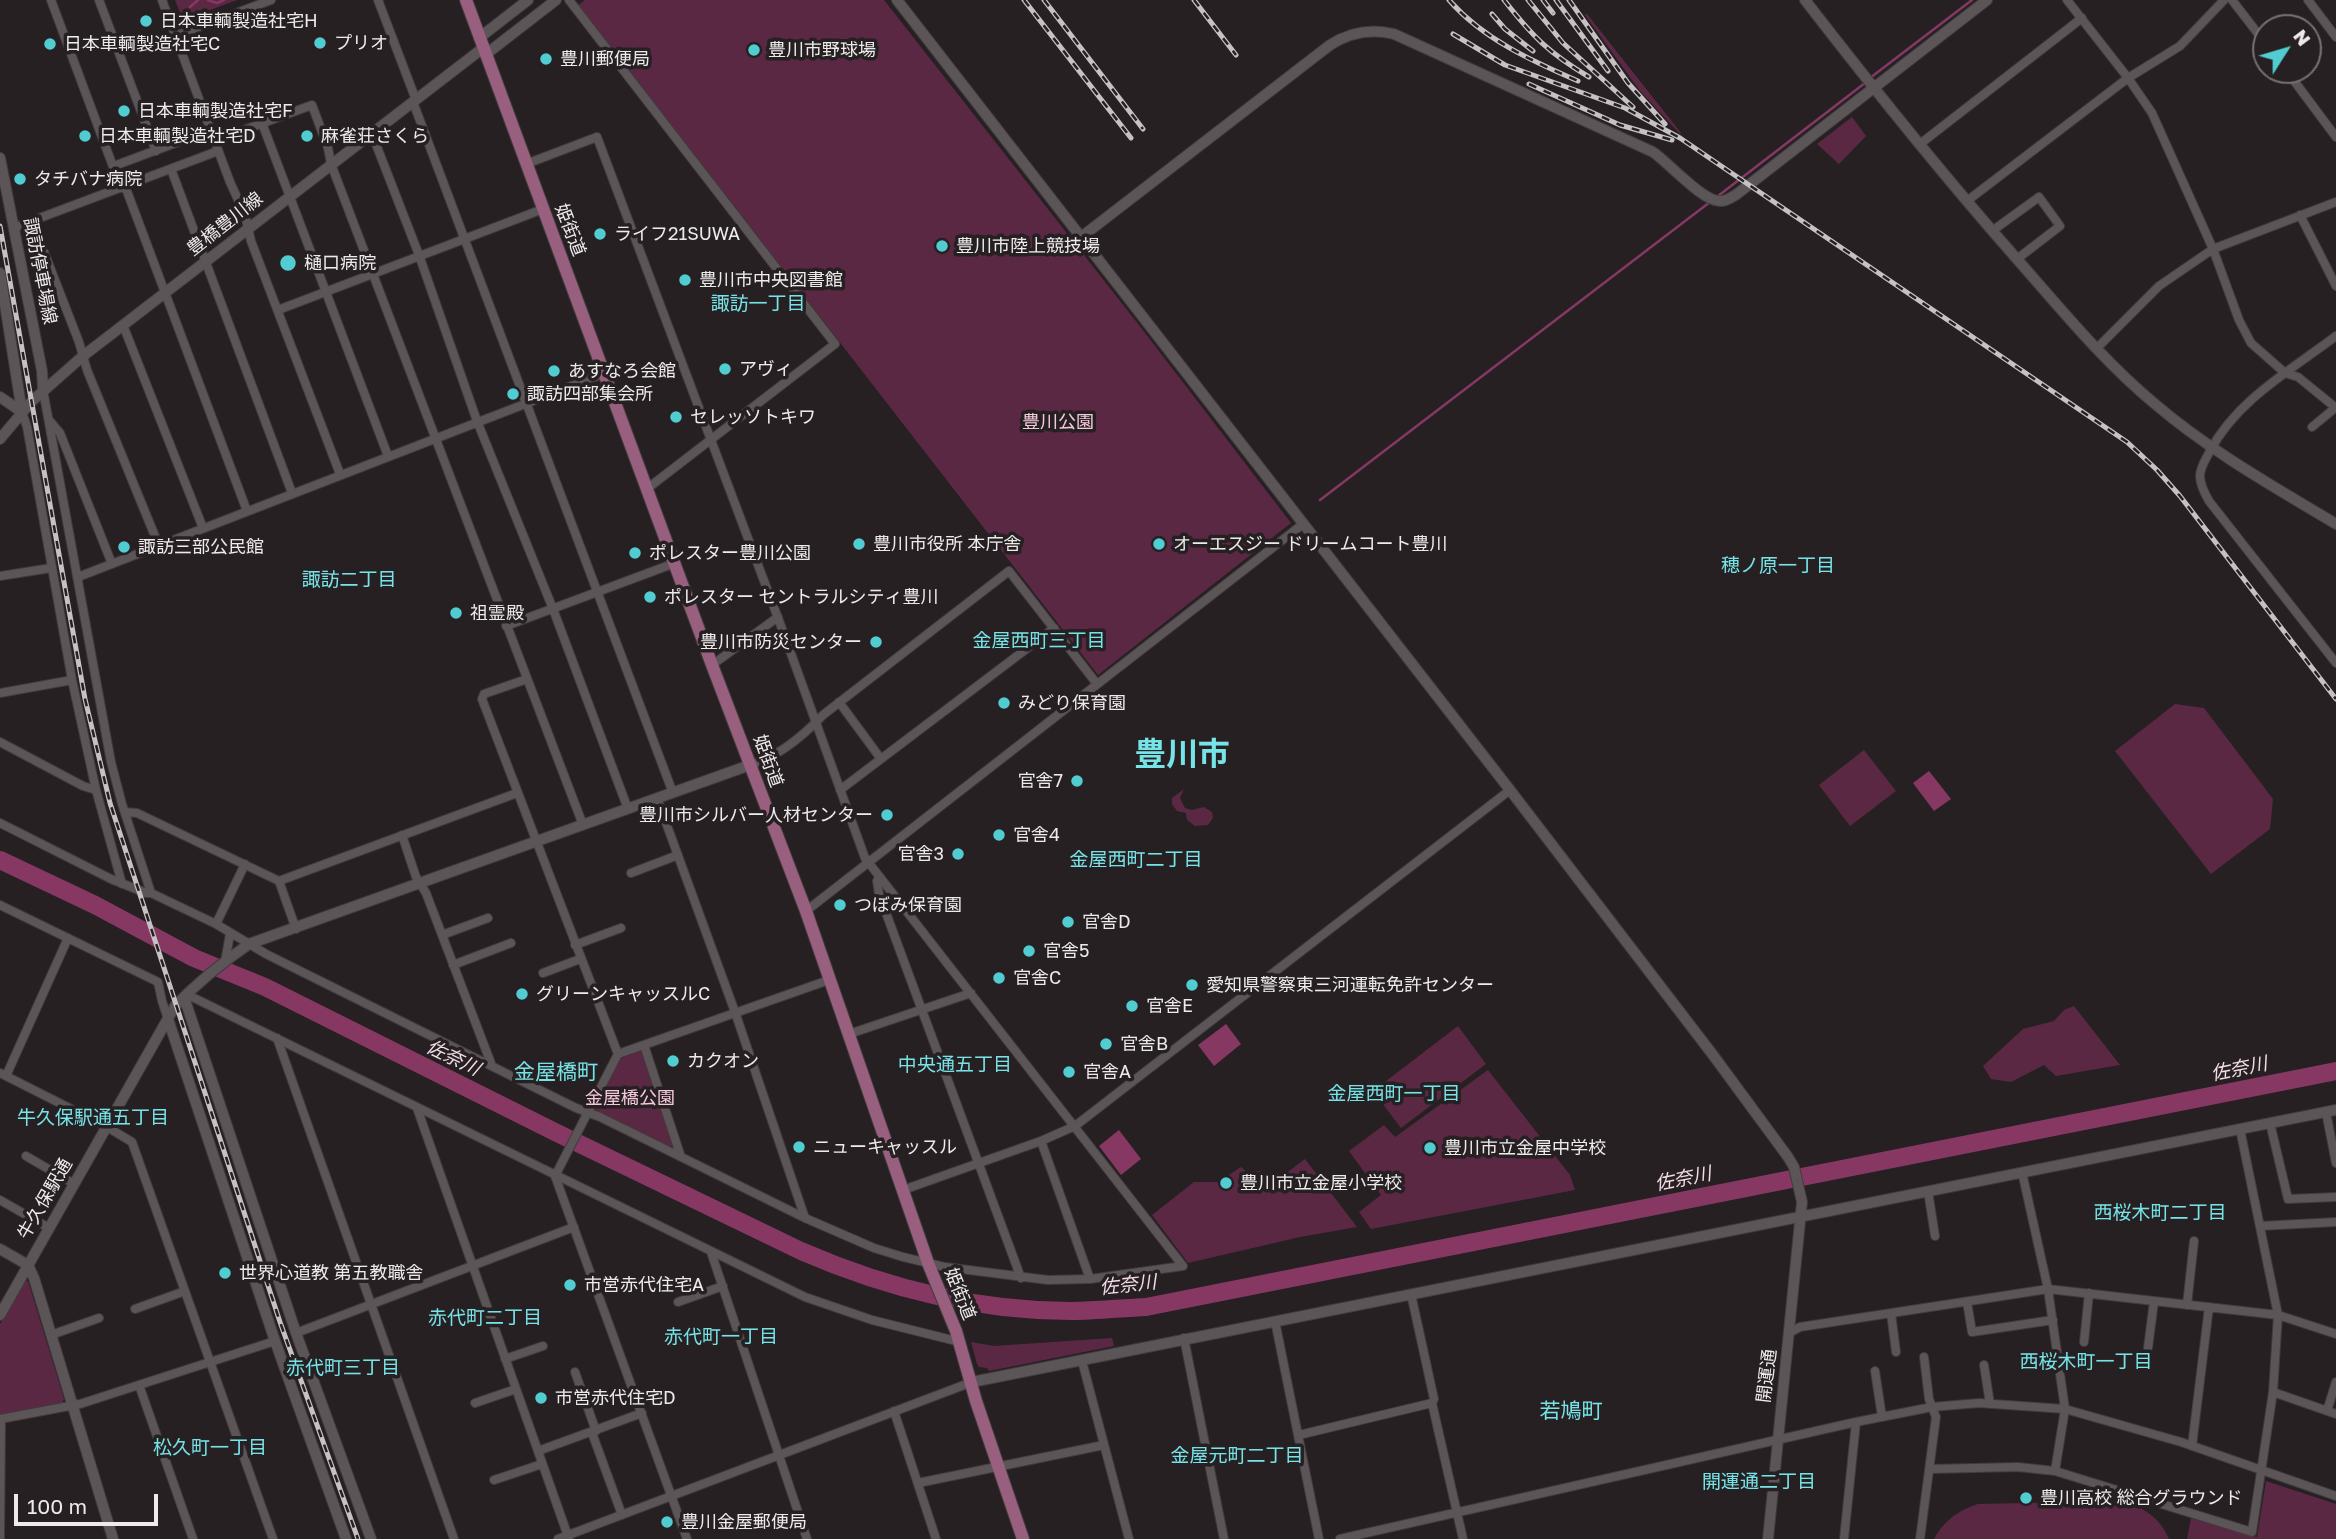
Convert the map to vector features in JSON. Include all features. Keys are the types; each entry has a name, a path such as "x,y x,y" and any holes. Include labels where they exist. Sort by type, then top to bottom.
{"main road":[{"name":"姫街道","path":"466,0 806,911 928,1263 958,1337 1023,1539"}],"street":[{"path":"51,0 247,511"},
{"path":"99,0 156,151"},
{"path":"162,0 214,141 245,215 247,229 340,474"},
{"path":"175,36 271,0"},
{"path":"378,0 463,238 673,793"},
{"path":"483,47 528,0"},
{"path":"483,47 556,0"},
{"path":"569,0 835,344 648,488"},
{"path":"897,0 1510,790 1074,1126 1041,1141 903,1190"},
{"path":"1805,0 1873,88 1992,231 2096,349 2155,405 2212,447 2336,524"},
{"path":"1080,238 1330,45 1345,36 1364,31 1394,34 1653,152 1668,162 1703,195 1719,202 1737,194 1987,0"},
{"path":"2067,0 2152,113 2213,248 2239,320 2251,344 2285,373 2298,377 2336,408 2312,426"},
{"path":"1967,201 2128,78 2180,46 2224,0"},
{"path":"2232,0 2252,26"},
{"path":"2308,0 2336,37"},
{"path":"1920,144 2082,18"},
{"name":"豊橋豊川線","path":"0,439 43,390 83,356 483,47"},
{"path":"2296,84 2336,137"},
{"path":"214,141 312,105 331,164 583,825"},
{"path":"262,123 388,456"},
{"path":"114,166 210,130"},
{"path":"372,134 419,255 477,421 553,609 628,809"},
{"path":"0,822 122,884 151,893 216,924 230,934 492,1066 805,1218 874,1248 944,1268 1048,1280 1090,1279 1183,1266 865,858 778,617 597,137 526,164"},
{"path":"13,229 218,151"},
{"name":"諏訪停車場線","path":"0,158 42,371 43,390"},
{"path":"171,169 292,493"},
{"path":"1992,231 2039,197 2060,226 2017,259"},
{"path":"2096,349 2158,286 2213,248 2336,202"},
{"path":"278,310 543,209"},
{"path":"2301,215 2336,286"},
{"path":"32,221 87,370 159,546"},
{"path":"0,273 22,412 27,427 72,680 96,790 122,884"},
{"path":"123,325 203,528"},
{"path":"2336,336 2254,398 2225,426 2212,447 2200,476 2205,493 2333,652 2336,663"},
{"path":"78,577 605,373"},
{"path":"43,390 111,762 151,893"},
{"path":"0,397 22,412"},
{"path":"47,418 60,433 112,564"},
{"path":"806,911 1303,524"},
{"path":"506,626 676,564"},
{"path":"0,576 51,568"},
{"path":"750,765 769,760 1009,570 1097,684"},
{"path":"712,665 778,617"},
{"path":"840,790 1054,628"},
{"path":"527,679 484,694 482,699 618,1054"},
{"path":"0,693 72,680"},
{"path":"839,702 881,760"},
{"path":"0,742 83,786 96,790"},
{"name":"牛久保駅通","path":"0,1315 175,1006 195,985 226,961 250,944 750,765"},
{"name":"開運通","path":"1510,790 1713,1055 1794,1167 1802,1196 1801,1217 1768,1539"},
{"path":"279,881 517,793"},
{"path":"657,798 735,1012 805,1218"},
{"path":"125,813 137,813 279,881 296,929"},
{"path":"402,835 416,877 442,935 492,1066"},
{"path":"631,873 678,855"},
{"path":"216,924 245,864"},
{"path":"880,877 877,886 879,894 1021,1278"},
{"path":"0,917 3,907 158,982 275,1341 346,1539"},
{"path":"442,935 488,918"},
{"path":"575,945 621,928"},
{"path":"226,961 230,934"},
{"path":"68,938 3,1074 132,1142 273,1539"},
{"path":"453,965 511,943"},
{"path":"543,973 580,959"},
{"path":"687,1539 555,1176 618,1054 829,980"},
{"path":"849,1034 971,993"},
{"path":"185,995 711,1252 824,1304 872,1320 958,1337"},
{"path":"185,995 296,1333 371,1539"},
{"path":"277,1038 454,1539"},
{"path":"644,1045 681,1157"},
{"path":"416,1108 568,1537"},
{"path":"558,1539 972,1382 2331,1111 2336,1163"},
{"path":"2270,1123 2288,1199 2336,1197"},
{"path":"1930,1469 2018,1467 2055,1471 2252,1532 2273,1392 2278,1315 2240,1129"},
{"path":"1041,1141 1090,1279"},
{"path":"26,1156 74,1184"},
{"path":"2022,1172 2048,1289 2065,1409 2055,1471"},
{"path":"1928,1191 1935,1236"},
{"path":"0,1200 49,1227"},
{"path":"2260,1226 2336,1222"},
{"path":"296,1333 574,1227"},
{"path":"2188,1305 2194,1241"},
{"path":"0,1249 27,1265 34,1278 113,1539"},
{"path":"711,1252 807,1539"},
{"path":"678,1302 723,1286"},
{"path":"1789,1333 1800,1327 2048,1289 2278,1315 2336,1334"},
{"path":"135,1309 185,1291"},
{"path":"2084,1342 2089,1293"},
{"path":"1411,1294 1463,1539"},
{"path":"2148,1348 2154,1301"},
{"path":"1967,1302 1972,1332 2053,1320"},
{"path":"2192,1446 2209,1307"},
{"path":"1891,1314 1896,1352"},
{"path":"51,1335 99,1318"},
{"path":"1275,1321 1319,1539"},
{"path":"1184,1338 1224,1539"},
{"path":"0,1539 0,1419 73,1406 275,1341"},
{"path":"505,1359 543,1346"},
{"path":"1920,1539 1936,1417 1929,1399 1924,1357"},
{"path":"1082,1361 1129,1539"},
{"path":"1984,1365 1990,1404"},
{"path":"1875,1371 1882,1417"},
{"path":"575,1372 622,1515"},
{"path":"2273,1392 2332,1413 2336,1382"},
{"path":"139,1385 193,1539"},
{"path":"475,1403 516,1389"},
{"path":"1298,1435 1432,1403"},
{"path":"1340,1539 1378,1535 1457,1512 1856,1422 1932,1407 1990,1404 2065,1409 2192,1446 2336,1496"},
{"path":"894,1411 936,1539"},
{"path":"538,1451 642,1413"},
{"path":"1844,1539 1856,1422"},
{"path":"918,1483 1104,1444"},
{"path":"495,1480 542,1464"}],"green space":[{"path":"175,0 237,0 183,20"},
{"name":"豊川公園","path":"585,0 884,0 1291,523 1098,675 578,5"},
{"path":"1587,14 1680,134 1640,91 1585,15"},
{"path":"1852,117 1866,136 1839,164 1817,144"},
{"path":"2175,704 2204,708 2273,799 2270,829 2211,874 2115,751"},
{"path":"1864,750 1896,791 1850,826 1819,785"},
{"path":"1184,789 1180,798 1185,808 1192,810 1204,807 1212,812 1213,818 1208,825 1195,826 1187,820 1186,813 1177,811 1172,804 1172,798"},
{"path":"2074,1006 2120,1065 2056,1076 2044,1065 2011,1082 1991,1079 1983,1066 2023,1029 2054,1021 2064,1010"},
{"path":"1458,1026 1486,1064 1401,1128 1373,1091"},
{"name":"金屋橋公園","path":"639,1051 643,1053 673,1145 670,1147 597,1112 595,1108 620,1059"},
{"path":"1488,1070 1570,1175 1575,1190 1371,1229 1359,1212 1381,1195 1349,1151 1384,1125 1395,1137"},
{"path":"1305,1159 1357,1227 1188,1263 1152,1215 1194,1182 1218,1182 1241,1167 1247,1172 1261,1171 1272,1184"},
{"path":"25,1281 28,1281 64,1399 62,1403 0,1415 0,1324"},
{"path":"1112,1338 1114,1346 989,1371 977,1364 971,1342 994,1346"},
{"path":"2266,1481 2336,1504 2336,1539 2187,1539 2191,1518 2257,1537"},
{"path":"2120,1501 2149,1514 2161,1524 2169,1539 1934,1539 1952,1517 1978,1504"}],"shaded area":[{"path":"1929,771 1951,799 1934,811 1913,783"},
{"path":"1226,1024 1241,1044 1214,1066 1198,1045"},
{"path":"1119,1130 1141,1159 1121,1175 1099,1146"}],"waterway":[{"path":"190,7 198,0"},
{"path":"208,0 217,3 224,0"},
{"path":"1870,78 1972,0"},
{"path":"1718,196 1865,83"},
{"path":"1320,500 1710,202"},
{"name":"佐奈川","path":"0,860 95,905 194,958 265,987 801,1251 899,1286 1001,1307 1071,1311 1146,1307 2336,1071"}],"railway":[{"path":"1024,0 1131,138"},
{"path":"1044,0 1143,129"},
{"path":"1194,0 1236,55"},
{"path":"1449,0 1462,14 1509,48 1578,81"},
{"path":"1504,0 1542,43 1589,77"},
{"path":"1528,0 1563,43 1633,107"},
{"path":"1543,0 1553,13"},
{"path":"1556,0 1608,71"},
{"path":"1569,0 1628,83 1665,124"},
{"path":"1492,14 1505,29 1533,51"},
{"path":"1453,34 1505,65 1625,108 1680,138 2127,442 2180,496 2336,699"},
{"path":"1529,84 1620,125 1672,140"},
{"path":"0,226 85,699 110,803 280,1322 358,1539"}],"place":[{"name":"日本車輌製造社宅H","path":"146,21"},
{"name":"プリオ","path":"320,43"},
{"name":"日本車輌製造社宅C","path":"50,44"},
{"name":"豊川市野球場","path":"754,50"},
{"name":"豊川郵便局","path":"546,59"},
{"name":"日本車輌製造社宅F","path":"124,111"},
{"name":"日本車輌製造社宅D","path":"85,136"},
{"name":"麻雀荘さくら","path":"307,136"},
{"name":"タチバナ病院","path":"20,179"},
{"name":"ライフ21SUWA","path":"600,234"},
{"name":"豊川市陸上競技場","path":"942,246"},
{"name":"樋口病院","path":"288,263"},
{"name":"豊川市中央図書館","path":"685,280"},
{"name":"アヴィ","path":"725,369"},
{"name":"あすなろ会館","path":"554,371"},
{"name":"諏訪四部集会所","path":"513,394"},
{"name":"セレッソトキワ","path":"676,417"},
{"name":"豊川市役所 本庁舎","path":"859,544"},
{"name":"オーエスジー ドリームコート豊川","path":"1159,544"},
{"name":"諏訪三部公民館","path":"124,547"},
{"name":"ポレスター豊川公園","path":"635,553"},
{"name":"ポレスター セントラルシティ豊川","path":"650,597"},
{"name":"祖霊殿","path":"456,613"},
{"name":"豊川市防災センター","path":"876,642"},
{"name":"みどり保育園","path":"1004,703"},
{"name":"官舎7","path":"1077,781"},
{"name":"豊川市シルバー人材センター","path":"887,815"},
{"name":"官舎4","path":"999,835"},
{"name":"官舎3","path":"958,854"},
{"name":"つぼみ保育園","path":"840,905"},
{"name":"官舎D","path":"1068,922"},
{"name":"官舎5","path":"1029,951"},
{"name":"官舎C","path":"999,978"},
{"name":"愛知県警察東三河運転免許センター","path":"1192,985"},
{"name":"グリーンキャッスルC","path":"522,994"},
{"name":"官舎E","path":"1132,1006"},
{"name":"官舎B","path":"1106,1044"},
{"name":"カクオン","path":"673,1061"},
{"name":"官舎A","path":"1069,1072"},
{"name":"ニューキャッスル","path":"799,1147"},
{"name":"豊川市立金屋中学校","path":"1430,1148"},
{"name":"豊川市立金屋小学校","path":"1226,1183"},
{"name":"世界心道教 第五教職舎","path":"225,1273"},
{"name":"市営赤代住宅A","path":"570,1285"},
{"name":"市営赤代住宅D","path":"541,1398"},
{"name":"豊川高校 総合グラウンド","path":"2026,1498"},
{"name":"豊川金屋郵便局","path":"667,1522"}],"district":[{"name":"諏訪一丁目","path":"758,304"},
{"name":"穂ノ原一丁目","path":"1778,566"},
{"name":"諏訪二丁目","path":"349,580"},
{"name":"金屋西町三丁目","path":"1039,641"},
{"name":"豊川市","path":"1182,755"},
{"name":"金屋西町二丁目","path":"1136,860"},
{"name":"中央通五丁目","path":"955,1065"},
{"name":"金屋橋町","path":"556,1072"},
{"name":"金屋西町一丁目","path":"1394,1094"},
{"name":"牛久保駅通五丁目","path":"93,1118"},
{"name":"西桜木町二丁目","path":"2160,1213"},
{"name":"赤代町二丁目","path":"485,1318"},
{"name":"赤代町一丁目","path":"721,1337"},
{"name":"西桜木町一丁目","path":"2086,1362"},
{"name":"赤代町三丁目","path":"343,1368"},
{"name":"若鳩町","path":"1571,1411"},
{"name":"松久町一丁目","path":"210,1448"},
{"name":"金屋元町二丁目","path":"1237,1456"},
{"name":"開運通二丁目","path":"1759,1482"}]}
